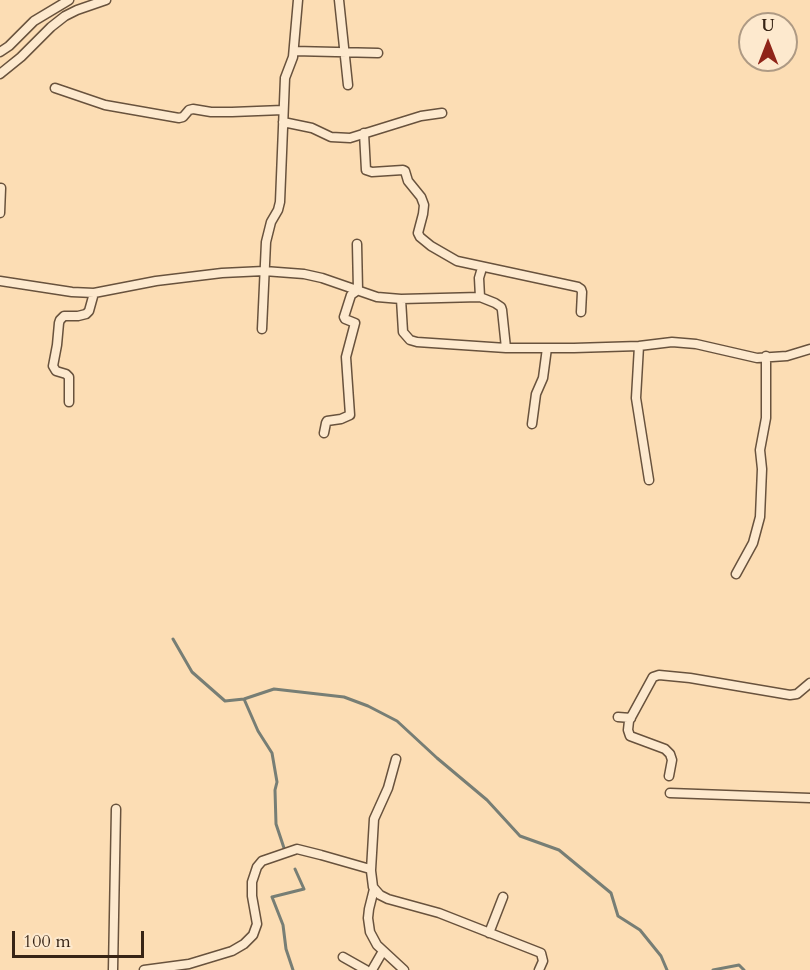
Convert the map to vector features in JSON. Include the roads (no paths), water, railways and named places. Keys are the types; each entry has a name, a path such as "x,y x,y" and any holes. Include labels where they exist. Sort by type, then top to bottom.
{"street":[{"path":"0,52 34,21 69,0"},
{"path":"0,74 65,16 106,0"},
{"path":"262,329 264,271 269,229 278,210 281,195 285,78 294,51 298,0"},
{"path":"339,0 348,85"},
{"path":"294,51 378,53"},
{"path":"55,88 105,105 179,118 193,109 211,112 283,110"},
{"path":"283,122 312,128 331,137 350,138 421,116 442,113"},
{"path":"364,133 366,170 372,172 405,171 408,181 423,201 423,214 418,231 420,237 457,261 581,289 581,312"},
{"path":"0,213 1,188"},
{"path":"357,244 358,290"},
{"path":"480,297 479,278 482,268"},
{"path":"0,280 94,294 185,277 264,271 304,274 322,278 377,297 401,299 480,297 501,307 506,348"},
{"path":"324,433 327,421 350,415 346,357 355,323 344,317 351,295 358,290"},
{"path":"69,402 69,377 56,371 53,366 59,323 64,316 81,316 89,311 94,294"},
{"path":"401,299 404,332 412,341 506,348 592,348 672,342 696,344 758,358 787,356 810,349"},
{"path":"639,346 636,399 649,480"},
{"path":"532,423 536,394 543,378 548,348"},
{"path":"736,574 753,543 760,517 762,469 760,450 766,418 766,356"},
{"path":"669,776 672,760 670,754 665,749 630,736 628,730 631,718 655,675 690,678 790,695 797,694 810,683"},
{"path":"618,717 631,718"},
{"path":"396,759 388,788 374,819 371,870 374,889 369,909 369,927 371,937 404,970"},
{"path":"670,793 810,798"},
{"path":"113,970 116,809"},
{"path":"144,970 190,967 244,944 253,935 257,924 252,882 257,867 262,861 297,849 371,870"},
{"path":"374,889 380,896 439,913 541,953 543,961 539,970"},
{"path":"489,933 503,897"},
{"path":"372,970 383,951"},
{"path":"343,957 366,970"}],"waterway":[{"path":"173,639 192,672 225,701 244,699 274,689 344,697 397,721 487,800 520,836 559,850 611,893 618,916 640,930 661,956 667,970"},
{"path":"244,699 258,731 272,753 277,782 275,790 276,824 284,848"},
{"path":"293,970 286,949 283,925 272,897 304,889 295,869"},
{"path":"713,970 739,965 744,970"}]}
